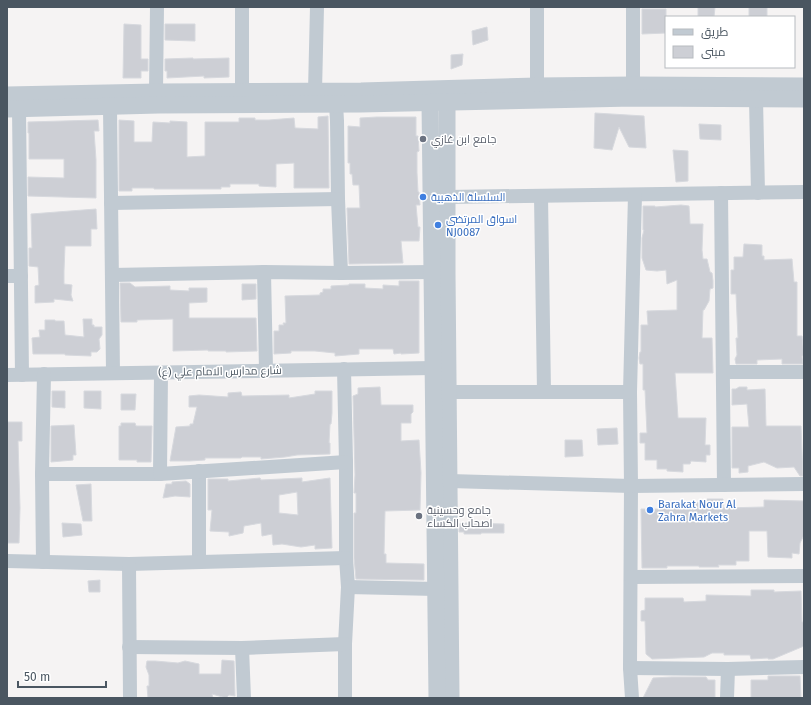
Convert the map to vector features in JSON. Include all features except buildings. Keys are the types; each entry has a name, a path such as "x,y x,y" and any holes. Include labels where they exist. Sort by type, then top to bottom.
{"street":[{"path":"156,92 157,7"},
{"path":"242,7 242,92"},
{"path":"315,91 317,7"},
{"path":"537,7 538,86"},
{"path":"633,7 633,85"},
{"path":"22,375 21,276 14,210 13,109 159,105 336,104 361,98 538,86 804,86"},
{"path":"7,95 315,91 361,98 430,103 633,98 804,99"},
{"path":"756,99 758,193"},
{"path":"447,102 451,698"},
{"path":"430,103 436,698"},
{"path":"336,104 340,273"},
{"path":"110,107 113,373"},
{"path":"447,197 804,192"},
{"path":"721,193 724,485"},
{"path":"632,698 630,668 630,392 635,195"},
{"path":"541,196 544,392"},
{"path":"111,203 338,199"},
{"path":"112,275 264,272 432,272"},
{"path":"264,272 266,370"},
{"path":"7,276 21,276"},
{"name":"شارع مدارس الامام علي (ع)","path":"7,375 433,368"},
{"path":"344,369 346,558 348,586 345,644 345,698"},
{"path":"723,372 804,372"},
{"path":"160,474 161,373"},
{"path":"43,562 42,474 44,374"},
{"path":"449,392 630,392"},
{"path":"42,474 160,474 346,462"},
{"path":"199,471 200,562"},
{"path":"450,481 631,486 804,484"},
{"path":"7,561 129,564 346,558"},
{"path":"129,564 130,698"},
{"path":"631,577 804,576"},
{"path":"348,586 436,589"},
{"path":"129,647 242,648 345,644"},
{"path":"242,648 244,698"},
{"path":"630,668 728,669 804,667"},
{"path":"727,698 728,669"}],"place":[{"name":"جامع ابن غازي","path":"423,139"},
{"name":"السلسلة الذهبية","path":"423,197"},
{"name":"اسواق المرتضى NJ0087","path":"438,225"},
{"name":"Barakat Nour Al Zahra Markets","path":"650,510"},
{"name":"جامع وحسينية اصحاب الكساء","path":"419,516"}]}
